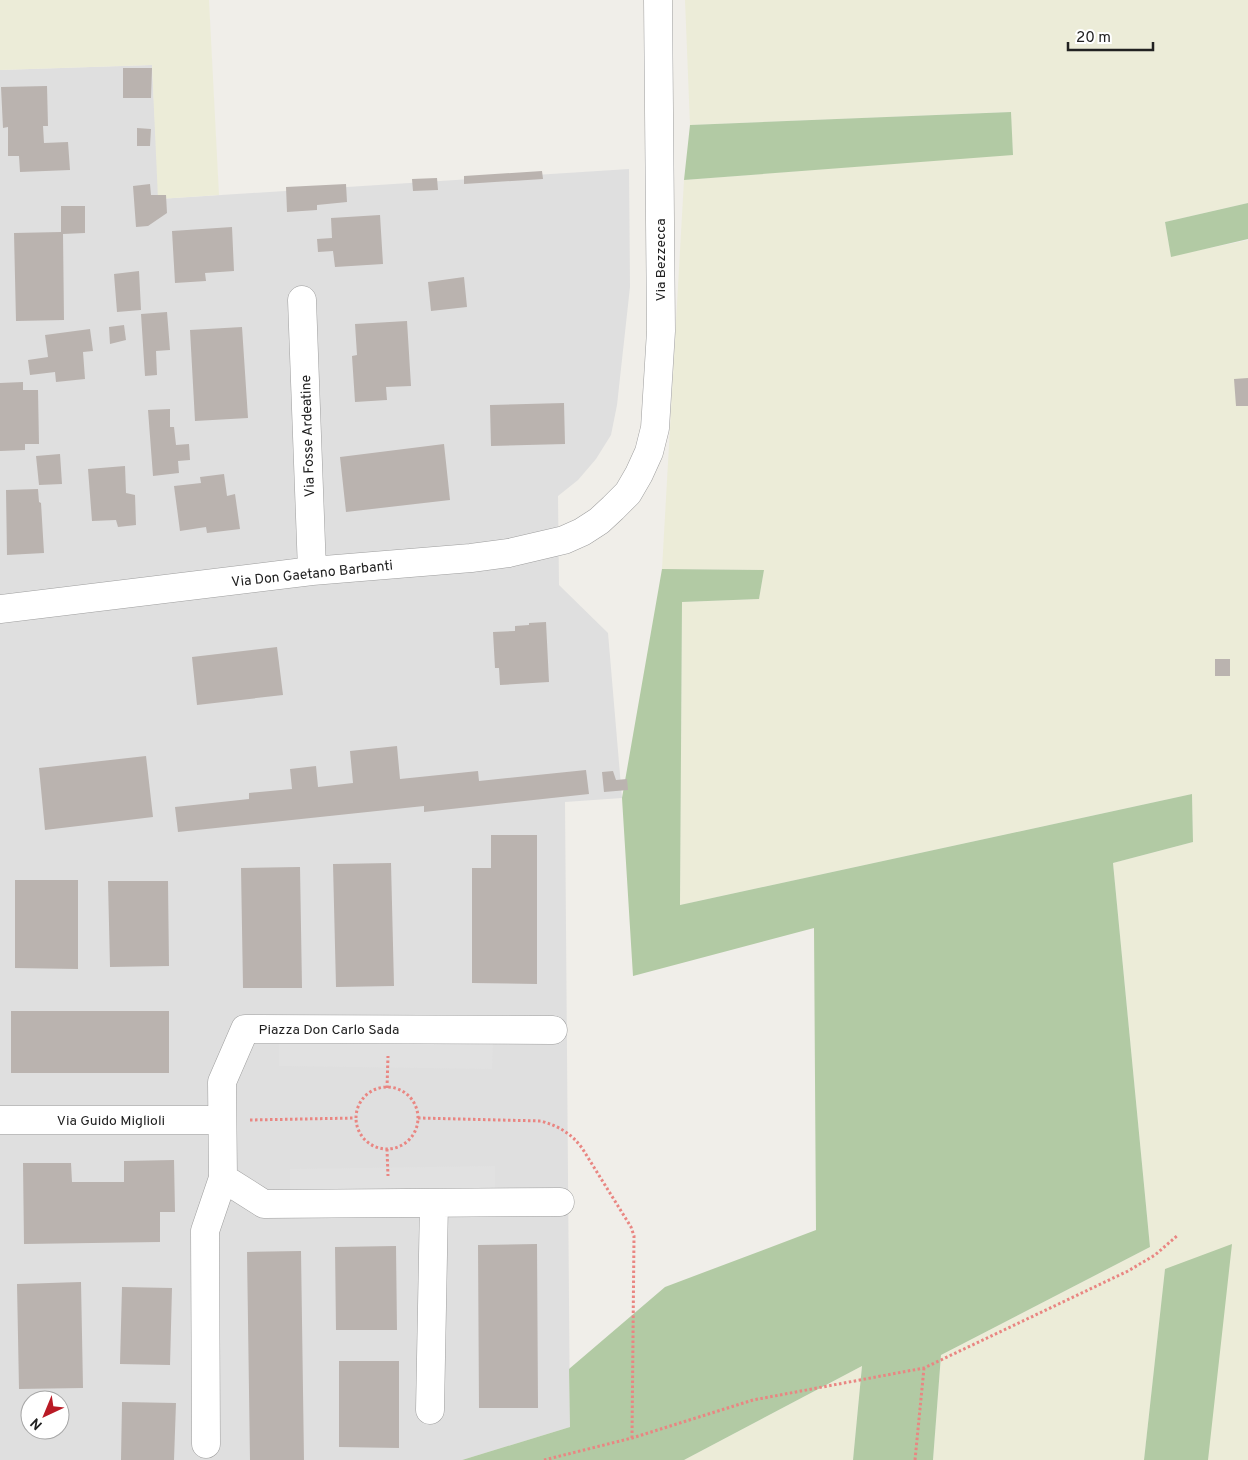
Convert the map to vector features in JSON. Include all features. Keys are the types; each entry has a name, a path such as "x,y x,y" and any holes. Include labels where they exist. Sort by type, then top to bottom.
{"street":[{"name":"Via Bezzecca","path":"614,508 628,493 649,452 657,399 661,331 658,0"},
{"name":"Via Fosse Ardeatine","path":"302,300 312,571"},
{"name":"Via Don Gaetano Barbanti","path":"0,609 312,571 509,553 564,540 582,532 614,508"},
{"name":"Piazza Don Carlo Sada","path":"206,1444 205,1231 223,1178 222,1082 245,1029 553,1030"},
{"name":"Via Guido Miglioli","path":"0,1120 222,1120"},
{"path":"223,1178 264,1204 560,1202"},
{"path":"430,1410 434,1203"}],"path":[{"path":"378,1088 394,1088 408,1096 417,1110 418,1118 417,1126 409,1140 395,1149 379,1149 365,1141 356,1127 355,1118 356,1111 364,1097 378,1088"},
{"path":"222,1120 355,1118"},
{"path":"544,1460 632,1438 753,1400 924,1368 1128,1272 1156,1255 1178,1235"},
{"path":"915,1460 924,1368"},
{"path":"632,1404 632,1438"}],"shaded area":[{"path":"152,65 159,199 629,169 630,287 617,405 611,435 596,459 578,480 558,496 559,585 608,633 622,798 565,802 570,1427 462,1460 0,1460 0,70"},
{"path":"279,1040 493,1043 492,1069 279,1066"},
{"path":"495,1166 495,1191 290,1194 290,1169"}],"green space":[{"path":"0,0 209,0 219,195 158,199 152,65 0,70"},
{"path":"685,0 1248,0 1248,203 1165,222 1171,256 1248,240 1248,1460 1207,1460 1165,1269 1144,1460 933,1460 941,1355 1150,1247 1113,863 1193,842 1192,794 680,905 682,602 759,599 764,570 662,569 684,180 1013,154 1010,112 690,125"},
{"path":"1011,112 1013,155 684,180 690,125"},
{"path":"1248,203 1248,239 1171,257 1165,222"},
{"path":"662,569 764,570 759,599 682,602 680,905 1192,794 1193,842 1113,863 1150,1247 941,1355 933,1460 853,1460 862,1366 684,1460 462,1460 570,1427 569,1369 665,1287 816,1230 814,928 633,976 622,798"},
{"path":"1232,1244 1208,1460 1144,1460 1165,1269"},
{"path":"862,1366 853,1460 684,1460"}],"building":[{"path":"123,68 152,68 151,98 123,98"},
{"path":"47,86 48,126 43,126 44,143 68,142 70,170 20,172 19,156 8,156 8,127 3,128 1,87"},
{"path":"137,128 151,129 150,146 137,146"},
{"path":"542,171 543,179 464,184 464,176"},
{"path":"437,178 438,190 413,191 412,179"},
{"path":"150,184 151,195 166,195 167,213 148,226 136,227 133,186"},
{"path":"346,184 347,202 317,205 317,210 287,212 286,187"},
{"path":"61,206 85,206 85,233 63,234 64,320 16,321 14,233 61,232"},
{"path":"380,215 383,264 335,267 333,251 318,252 317,239 332,238 331,218"},
{"path":"232,227 234,271 205,273 206,281 175,283 172,231"},
{"path":"139,271 141,310 117,312 114,274"},
{"path":"464,277 467,307 431,311 428,282"},
{"path":"167,312 170,350 156,351 157,375 145,376 141,314"},
{"path":"407,321 411,386 386,387 387,400 355,402 352,356 357,355 355,324"},
{"path":"124,325 126,340 110,344 109,327"},
{"path":"242,327 248,418 195,421 190,330"},
{"path":"90,329 93,351 83,352 85,379 56,382 55,372 30,375 28,360 48,357 45,335"},
{"path":"1248,378 1248,406 1236,406 1234,379"},
{"path":"23,382 23,390 38,390 39,444 25,444 25,450 0,451 0,383"},
{"path":"564,403 565,444 491,446 490,405"},
{"path":"170,409 170,427 174,427 176,445 189,444 190,460 178,461 179,473 153,476 148,410"},
{"path":"444,444 450,500 346,512 340,457"},
{"path":"60,454 62,484 39,485 36,456"},
{"path":"125,466 126,493 135,495 136,525 118,527 116,520 92,521 88,469"},
{"path":"224,474 227,496 235,494 240,529 207,533 206,527 180,531 174,486 201,483 200,477"},
{"path":"38,489 39,502 41,503 44,553 7,555 6,490"},
{"path":"546,622 549,682 500,685 499,668 495,668 493,632 515,631 515,626"},
{"path":"277,647 283,695 197,705 192,657"},
{"path":"1215,659 1230,659 1230,676 1215,676"},
{"path":"397,746 400,779 478,771 479,781 586,770 589,794 424,812 424,806 178,832 175,807 249,799 249,793 292,789 290,769 316,766 318,787 353,783 350,751"},
{"path":"146,756 153,817 45,830 39,768"},
{"path":"613,771 616,780 627,779 628,790 604,792 602,772"},
{"path":"491,835 537,835 537,984 472,983 472,868 491,868"},
{"path":"391,863 394,986 336,987 333,864"},
{"path":"300,867 302,988 243,988 241,868"},
{"path":"15,880 78,880 78,969 15,968"},
{"path":"108,881 168,881 169,966 110,967"},
{"path":"11,1011 169,1011 169,1073 11,1073"},
{"path":"174,1160 175,1212 160,1212 160,1242 24,1244 23,1163 71,1163 72,1182 124,1182 124,1161"},
{"path":"537,1244 538,1408 479,1408 478,1245"},
{"path":"396,1246 397,1330 336,1330 335,1247"},
{"path":"301,1251 304,1460 250,1460 247,1252"},
{"path":"81,1282 83,1388 19,1389 17,1284"},
{"path":"122,1287 172,1288 170,1365 120,1364"},
{"path":"339,1361 399,1361 399,1448 339,1447"},
{"path":"122,1402 176,1403 174,1460 121,1460"}]}
